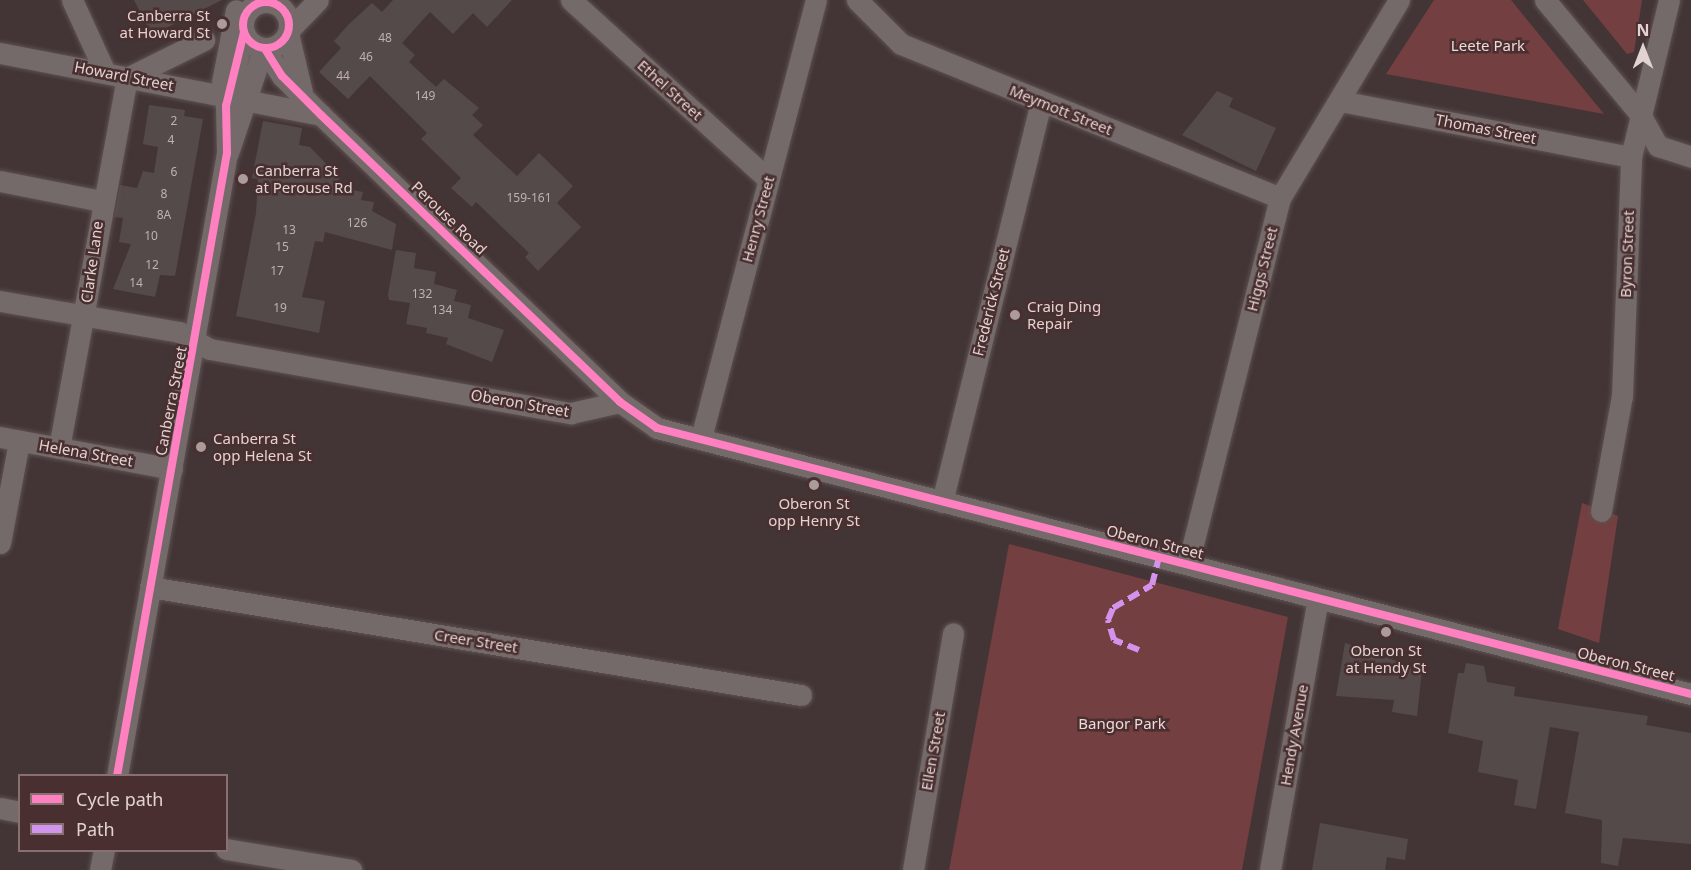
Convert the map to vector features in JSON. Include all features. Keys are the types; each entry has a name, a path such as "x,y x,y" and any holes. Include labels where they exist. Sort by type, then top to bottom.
{"street":[{"path":"72,0 105,72"},
{"path":"264,49 278,46 318,0"},
{"name":"Ethel Street","path":"571,0 768,179"},
{"name":"Henry Street","path":"701,438 816,0"},
{"name":"Meymott Street","path":"857,0 901,44 1280,198"},
{"name":"Higgs Street","path":"1188,564 1280,198 1399,0"},
{"path":"1545,0 1640,114 1658,146 1691,158"},
{"name":"Byron Street","path":"1602,511 1622,396 1631,157 1669,0"},
{"path":"289,31 286,13 274,1 244,11 222,65 231,103 321,115"},
{"name":"Perouse Road","path":"244,11 264,49 304,98 620,402"},
{"name":"Canberra Street","path":"117,774 196,341 227,153 231,103 244,11"},
{"name":"Perouse Road","path":"289,31 290,57 304,98"},
{"path":"128,77 204,40"},
{"name":"Canberra Street","path":"231,103 264,49"},
{"name":"Howard Street","path":"0,53 105,72 231,103"},
{"name":"Clarke Lane","path":"59,448 84,316 101,201 128,77"},
{"name":"Thomas Street","path":"1340,101 1631,157"},
{"name":"Frederick Street","path":"942,502 1041,102"},
{"path":"0,181 101,201"},
{"name":"Oberon Street","path":"0,302 179,332 210,349 571,413 620,402 657,428 1691,694"},
{"path":"0,543 9,439"},
{"name":"Helena Street","path":"9,439 172,469"},
{"name":"Creer Street","path":"150,588 801,695"},
{"name":"Hendy Avenue","path":"1270,870 1318,599"},
{"name":"Ellen Street","path":"913,870 953,633"},
{"path":"0,808 18,812"},
{"path":"228,849 351,870"},
{"path":"100,870 104,852"}],"green space":[{"name":"Leete Park","path":"1434,0 1511,0 1604,114 1386,74"},
{"path":"1583,0 1642,0 1634,52 1627,54"},
{"path":"1582,503 1618,516 1599,643 1558,629"},
{"name":"Bangor Park","path":"1009,544 1288,617 1242,870 949,870"}],"building":[{"path":"134,0 222,0 152,35"},
{"path":"393,0 512,0 487,27 473,13 453,34 430,12 402,43 415,55 409,62 436,87 444,79 479,108 472,115 483,125 473,135 517,176 539,153 573,186 557,203 581,227 538,271 525,257 529,253 476,202 472,207 451,188 461,178 421,139 427,133 370,76 348,99 319,72 341,48 334,41 348,25 372,3 382,12"},
{"path":"1217,91 1233,98 1229,107 1276,128 1256,171 1182,135"},
{"path":"149,105 185,110 184,116 203,119 175,276 160,275 155,297 113,289 131,244 119,242 123,218 114,217 120,185 137,188 143,171 154,173 158,147 143,144"},
{"path":"263,121 302,128 299,145 310,147 340,178 333,186 363,192 361,200 374,202 372,211 396,224 392,250 325,232 323,242 315,241 302,297 325,301 319,333 236,316 256,213 258,179 252,178"},
{"path":"396,250 416,253 414,268 436,272 434,284 457,290 454,301 471,305 468,318 504,330 492,362 446,344 448,338 426,333 427,328 406,324 410,303 389,300 388,294"},
{"path":"1345,643 1422,670 1417,716 1392,712 1394,700 1336,696"},
{"path":"1466,663 1484,666 1487,682 1515,687 1514,696 1648,716 1646,725 1691,733 1691,844 1623,838 1618,866 1601,863 1602,820 1565,813 1579,732 1550,727 1536,809 1514,805 1518,780 1478,772 1483,741 1448,733 1458,673 1464,673"},
{"path":"1320,823 1408,839 1405,860 1387,857 1385,870 1312,870"}],"marked path":[{"path":"1139,650 1114,640 1108,620 1113,608 1152,585 1159,557"}],"cycle path":[{"path":"271,2 283,8 288,16 289,25 288,34 283,42 275,47 261,48 249,42 244,34 243,20 249,8 257,3 271,2"},
{"path":"117,774 227,153 226,106 244,32"},
{"path":"265,49 282,76 321,115 620,402 657,428 1691,694"}],"place":[{"name":"Canberra St at Howard St","path":"222,24"},
{"name":"Canberra St at Perouse Rd","path":"243,179"},
{"name":"Craig Ding Repair","path":"1015,315"},
{"name":"Canberra St opp Helena St","path":"201,447"},
{"name":"Oberon St opp Henry St","path":"814,485"},
{"name":"Oberon St at Hendy St","path":"1386,632"}]}
